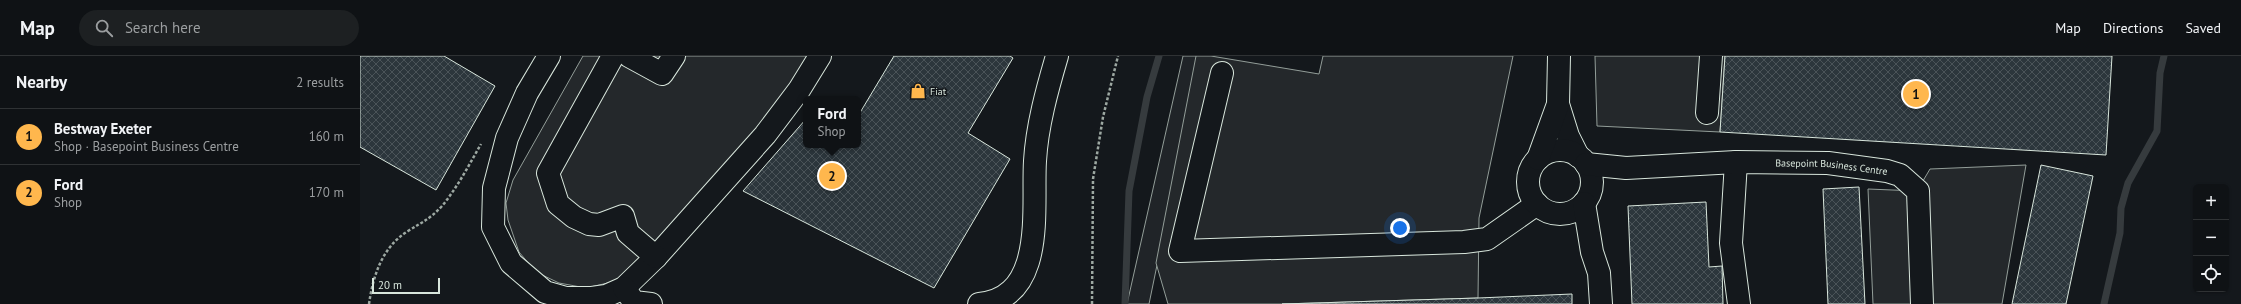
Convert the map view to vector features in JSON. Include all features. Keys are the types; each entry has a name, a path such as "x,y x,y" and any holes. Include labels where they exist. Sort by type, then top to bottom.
{"street":[{"path":"548,56 527,93 507,138 494,188 493,227 511,264 545,292 566,298 606,296 624,288 656,257 765,135 799,90 820,56"},
{"path":"613,56 548,173 558,204 574,217 589,224 599,225 623,216 628,233 656,257"},
{"path":"629,56 662,74 674,56"},
{"path":"979,304 1005,297 1020,280 1029,260 1036,214 1035,161 1047,91 1057,56"},
{"path":"1538,160 1558,104 1559,56"},
{"path":"1707,113 1710,56"},
{"path":"1222,73 1180,251 1464,242 1487,239 1537,204"},
{"path":"1558,104 1568,136 1582,160 1592,182 1588,197 1592,252 1599,273 1601,304"},
{"path":"1558,151 1569,152 1582,160 1626,168 1606,177 1577,210 1559,214 1543,210 1531,196 1529,182 1532,167 1547,153 1558,151"},
{"path":"1736,162 1731,243 1739,304"},
{"name":"Basepoint Business Centre","path":"1626,168 1736,162 1828,163 1887,171 1900,175 1918,191 1922,304"},
{"path":"1559,214 1592,252"},
{"path":"624,288 634,302 650,304"}],"path":[{"path":"1092,304 1093,179 1103,117 1118,56"},
{"path":"369,304 373,281 385,254 393,244 408,231 425,222 442,206 484,139"}],"shaded area":[{"path":"583,56 808,56 779,103 628,273 612,282 586,288 559,283 536,272 519,252 508,220 506,203 513,180"},
{"path":"1183,56 1200,56 1149,304 1127,304"},
{"path":"1196,56 1211,56 1319,74 1323,56 1513,56 1479,218 1478,298 1282,304 1168,304 1156,263"},
{"path":"1595,56 1725,56 1720,132 1597,126"},
{"path":"2026,165 2002,304 1873,304 1868,189 1917,191 1930,169"}],"building":[{"path":"360,56 444,56 495,86 436,190 360,147"},
{"path":"894,56 1010,56 1013,58 968,133 1010,159 934,288 743,191 803,122 803,148 861,148 861,111"},
{"path":"1725,56 2112,56 2106,155 1720,132"},
{"path":"2041,165 2093,176 2066,304 2012,304"},
{"path":"1859,187 1865,304 1828,304 1823,189"},
{"path":"1706,202 1709,267 1722,266 1723,304 1632,304 1628,206"},
{"path":"1572,294 1572,304 1282,304 1478,298"}],"waterway":[{"path":"1125,304 1129,191 1147,97 1159,56"},
{"path":"2104,304 2120,233 2121,208 2128,183 2157,131 2160,73 2164,56"}],"place":[{"name":"Fiat","path":"918,91"},
{"name":"Bestway Exeter","path":"1916,94"},
{"name":"Ford","path":"832,176"}]}
